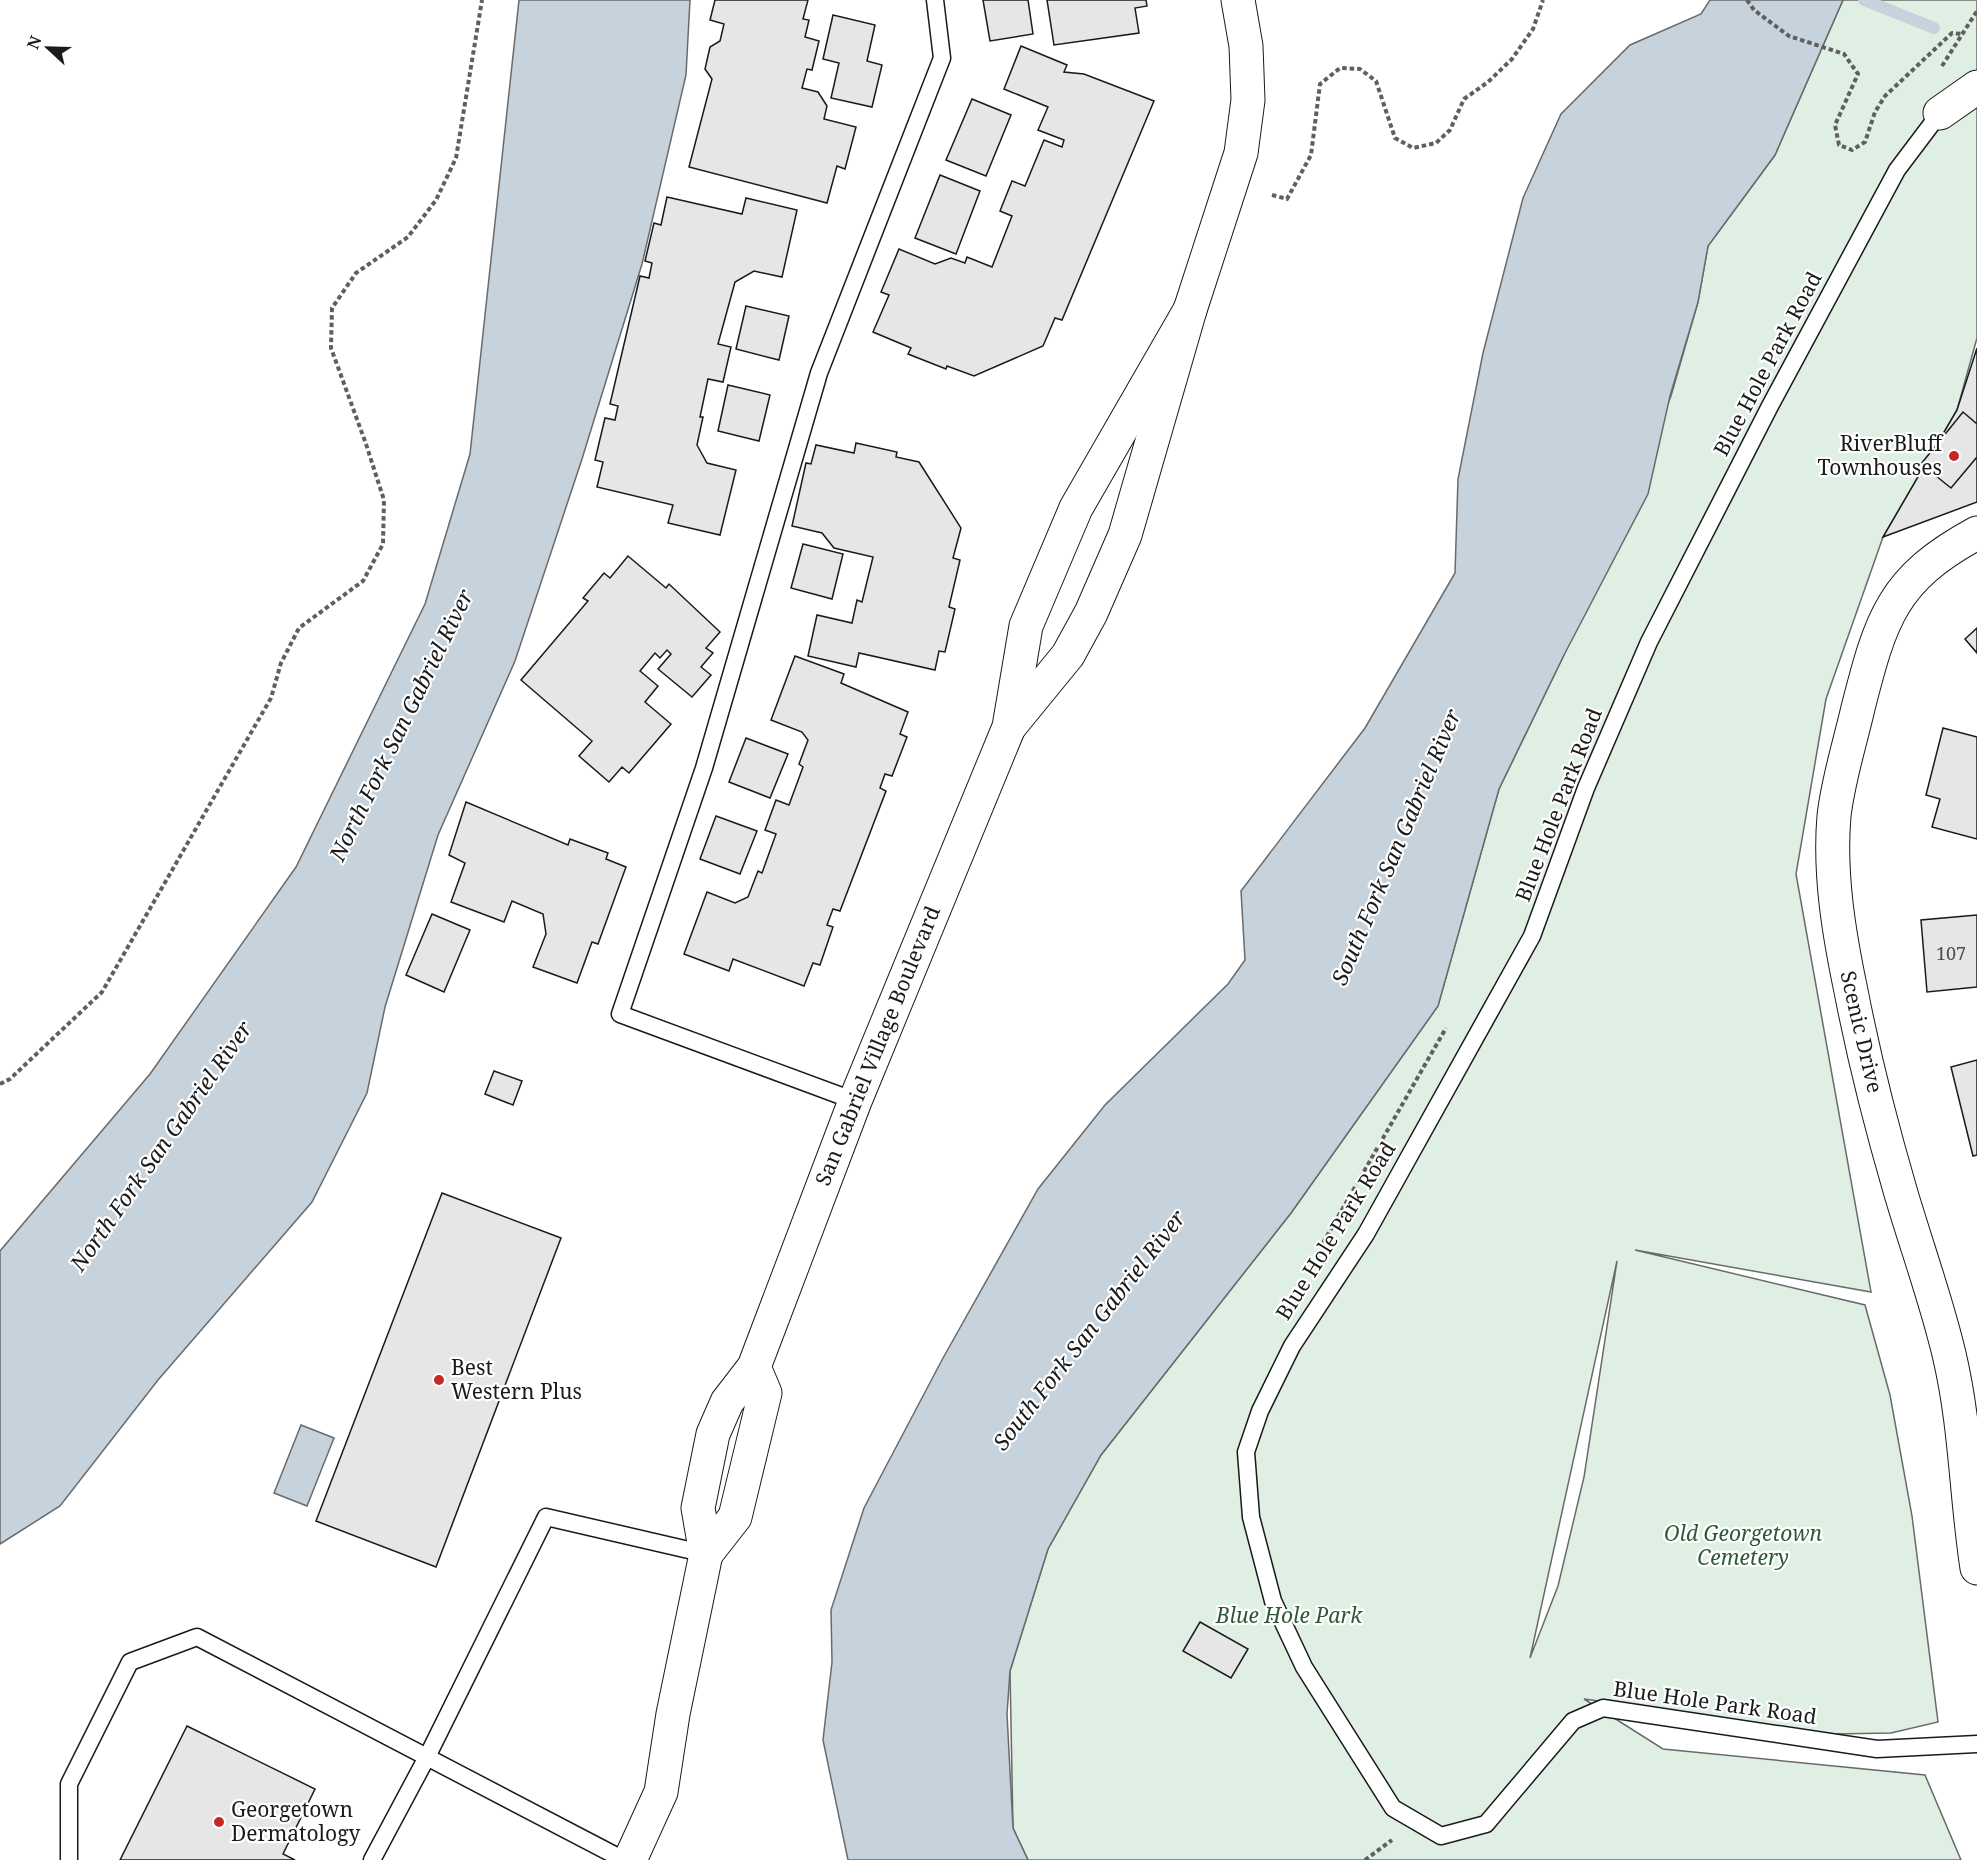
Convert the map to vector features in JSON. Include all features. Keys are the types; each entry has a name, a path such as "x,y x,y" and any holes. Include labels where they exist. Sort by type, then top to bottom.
{"street":[{"name":"San Gabriel Village Boulevard","path":"1009,727 1068,655 1091,613 1125,535 1190,310 1241,153 1248,100 1246,46 1238,0"},
{"path":"1940,113 1977,87"},
{"name":"San Gabriel Village Boulevard","path":"630,1860 661,1792 673,1714 706,1554 698,1508 713,1434 727,1402 754,1367 855,1101 1009,727 1026,626 1076,507 1190,310"},
{"name":"Scenic Drive","path":"1977,533 1945,550 1913,576 1894,602 1873,649 1834,814 1833,864 1841,944 1862,1047 1971,1440 1968,1507 1977,1568"}],"lane":[{"path":"855,1101 620,1014 704,768 819,373 942,58 935,0"},
{"name":"Blue Hole Park Road","path":"1940,113 1897,170 1770,406 1649,642 1586,788 1532,936 1366,1234 1292,1346 1260,1411 1246,1452 1251,1517 1270,1590 1304,1667 1393,1808 1441,1836 1486,1824 1574,1721 1603,1708 1877,1749 1977,1743"},
{"path":"372,1860 427,1757 546,1517 706,1554"},
{"path":"69,1860 69,1785 130,1662 197,1637 624,1860"}],"path":[{"path":"0,1084 10,1079 102,992 271,698 281,663 299,628 363,581 383,544 384,500 331,348 332,308 357,273 408,237 436,200 456,158 482,0"},
{"path":"1272,195 1287,199 1311,155 1320,84 1340,68 1360,69 1376,81 1395,138 1413,147 1436,144 1450,130 1464,99 1488,82 1512,59 1533,29 1543,0"},
{"path":"1748,0 1754,9 1789,36 1844,54 1851,62 1858,75 1835,125 1839,146 1852,150 1864,142 1875,112 1885,96 1952,33 1962,34"}],"green space":[{"name":"Blue Hole Park","path":"1843,0 1977,0 1977,338 1957,410 1883,537 1826,699 1796,874 1871,1292 1635,1250 1865,1305 1890,1395 1912,1516 1938,1722 1891,1733 1832,1734 1584,1699 1663,1749 1925,1775 1961,1860 1028,1860 1013,1828 1010,1671 1048,1549 1101,1455 1291,1213 1438,1006 1499,789 1563,657 1671,396 1698,302 1708,246 1775,155","holes":["1617,1261 1584,1477 1558,1586 1530,1658"]}],"water":[{"name":"North Fork San Gabriel River","path":"519,0 690,0 686,75 642,264 582,459 515,661 438,835 385,1007 367,1093 312,1202 158,1380 60,1506 0,1544 0,1251 150,1074 296,867 425,604 470,454"},
{"name":"South Fork San Gabriel River","path":"1710,0 1843,0 1775,155 1708,246 1698,302 1670,396 1648,494 1563,657 1499,789 1438,1006 1291,1213 1101,1455 1048,1549 1010,1671 1007,1714 1013,1828 1028,1860 848,1860 823,1740 832,1662 831,1610 864,1508 943,1358 1038,1189 1105,1105 1228,984 1245,960 1241,891 1365,728 1455,573 1458,479 1483,353 1523,198 1561,114 1630,45 1701,14"},
{"path":"301,1425 334,1438 307,1506 274,1493"}],"building":[{"path":"715,0 808,0 803,19 809,20 805,37 819,41 812,70 807,69 802,88 818,92 827,106 824,119 856,127 845,169 837,166 827,203 689,167 712,79 705,69 710,47 720,41 724,24 710,20"},
{"path":"983,0 1028,0 1033,34 990,41"},
{"path":"1047,0 1146,0 1147,6 1135,8 1139,33 1054,45"},
{"path":"833,15 875,25 867,61 882,65 872,107 831,98 839,63 823,59"},
{"path":"1021,46 1067,65 1064,72 1084,74 1154,101 1062,320 1055,318 1043,346 974,376 947,366 946,369 908,354 911,348 873,332 889,295 881,292 899,249 935,264 951,258 965,263 967,257 992,267 1012,216 1000,211 1012,181 1025,186 1044,140 1062,147 1064,140 1038,130 1048,107 1004,89"},
{"path":"972,99 1011,115 986,176 946,160"},
{"path":"940,175 980,191 956,254 915,238"},
{"path":"667,197 742,214 746,198 797,210 782,277 754,271 735,282 718,344 731,347 723,382 708,379 697,445 707,463 736,470 720,535 668,523 673,505 597,487 603,462 595,460 605,418 615,420 618,406 610,404 640,276 649,278 652,263 645,261 654,223 661,225"},
{"path":"746,306 789,316 779,360 736,349"},
{"name":"RiverBluff Townhouses","path":"1977,348 1977,502 1883,537 1957,410"},
{"path":"728,385 770,395 759,441 718,431"},
{"path":"1963,412 1977,424 1977,457 1951,488 1921,464"},
{"path":"856,443 897,452 896,457 919,462 961,528 953,558 960,560 949,607 955,609 945,652 939,651 935,670 859,653 856,667 808,656 817,615 852,623 857,600 862,602 873,557 834,548 822,533 792,526 806,463 811,464 816,445 854,453"},
{"path":"803,544 843,554 832,599 791,588"},
{"path":"628,556 666,588 669,584 720,632 706,648 713,653 701,667 711,675 692,697 658,669 671,654 667,650 660,658 655,653 640,671 658,686 645,702 671,724 629,773 622,767 609,782 579,756 592,741 521,680 588,601 583,598 604,573 610,578"},
{"path":"1977,628 1977,653 1965,639"},
{"path":"795,656 844,674 841,683 908,712 900,734 907,737 892,776 885,774 880,788 886,791 840,911 833,909 827,925 833,927 820,965 813,963 804,986 733,959 729,971 684,954 707,892 735,903 748,897 758,871 762,873 776,834 765,830 776,800 789,805 803,767 799,764 808,740 802,732 771,720"},
{"path":"1943,728 1977,737 1977,839 1932,827 1940,799 1926,795"},
{"path":"746,738 788,754 770,798 729,782"},
{"path":"466,802 568,845 570,839 608,853 606,859 626,867 598,944 592,942 577,983 533,967 546,934 543,914 512,901 504,922 451,902 465,863 449,855"},
{"path":"716,816 757,831 740,874 700,859"},
{"path":"432,914 470,930 444,992 406,975"},
{"path":"1977,915 1977,987 1927,992 1921,920"},
{"path":"1977,1060 1977,1155 1973,1156 1951,1067"},
{"path":"494,1071 522,1081 513,1105 485,1094"},
{"name":"Best Western Plus","path":"442,1193 561,1238 436,1567 316,1521"},
{"path":"1200,1622 1248,1649 1231,1678 1183,1651"},
{"name":"Georgetown Dermatology","path":"187,1726 315,1789 283,1854 295,1860 120,1860"}],"waterway":[{"path":"1864,0 1934,28"}],"place":[{"name":"RiverBluff Townhouses","path":"1954,456"},
{"name":"Best Western Plus","path":"439,1380"},
{"name":"Georgetown Dermatology","path":"219,1822"}],"park label":[{"name":"Old Georgetown Cemetery","path":"1743,1546"}]}
